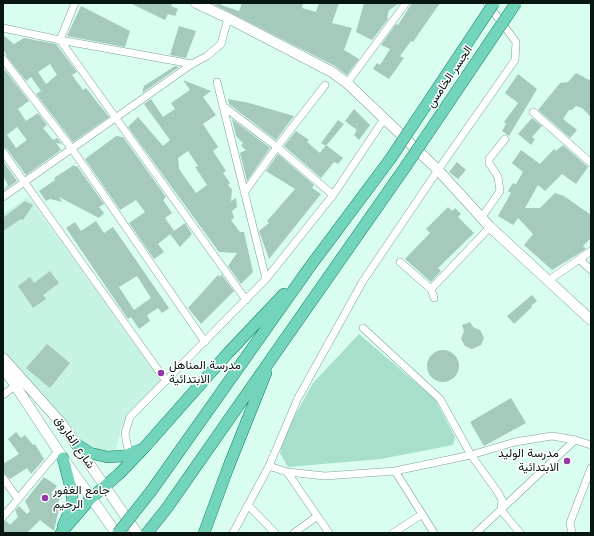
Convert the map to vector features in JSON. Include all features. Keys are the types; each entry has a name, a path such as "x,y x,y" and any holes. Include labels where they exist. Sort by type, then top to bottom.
{"main road":[{"name":"الجسر الخامس","path":"309,268 391,158 494,3"},
{"name":"الجسر الخامس","path":"271,358 406,166 516,3"},
{"path":"60,533 91,498 144,448 228,353 309,268"},
{"path":"117,533 152,490 309,268"},
{"path":"147,533 167,508 271,358"},
{"path":"204,533 271,358"},
{"path":"76,444 99,456 116,457 132,454 144,448"},
{"path":"60,454 71,488 73,504 60,533"}],"street":[{"path":"60,40 75,3"},
{"path":"196,3 332,72 347,83 438,170 490,227 591,320"},
{"path":"347,83 406,3"},
{"path":"233,533 249,506 269,466 295,404 310,373 364,281 438,170 515,60 516,42 487,3"},
{"path":"3,197 192,64 208,56 220,44 228,18"},
{"path":"3,28 192,64"},
{"path":"60,40 246,300"},
{"path":"3,59 72,149 205,342"},
{"path":"217,82 266,279"},
{"path":"244,193 276,147 325,85"},
{"path":"223,106 276,147 333,195"},
{"path":"533,112 591,162"},
{"path":"132,454 128,449 126,441 127,425 136,411 266,279 333,195 384,119"},
{"path":"482,217 500,191 498,177 489,163 489,159 505,139"},
{"path":"3,152 166,381"},
{"path":"431,289 490,227"},
{"path":"549,280 591,251"},
{"path":"579,259 591,270"},
{"path":"400,262 431,289 434,298"},
{"path":"364,328 440,399 471,455 502,500 501,510 520,533"},
{"name":"شارع الفاروق","path":"3,358 50,410 76,444 104,487 137,533"},
{"name":"شارع الفاروق","path":"3,367 60,454 117,533"},
{"path":"3,394 15,386"},
{"path":"269,466 287,472 324,476 395,471 471,455 536,438 552,436 575,440 591,445"},
{"path":"476,533 575,440"},
{"path":"3,517 18,498 60,454"},
{"path":"572,533 570,523 591,468"},
{"path":"395,471 434,533"},
{"path":"287,472 316,517 329,533"},
{"path":"3,478 18,498"},
{"path":"249,506 275,533"},
{"path":"393,533 422,515"},
{"path":"294,533 316,517"}],"shaded area":[{"path":"26,198 30,199 161,381 122,425 113,461 82,443 3,351 3,214"},
{"path":"359,334 435,399 455,437 453,445 381,459 288,467 280,453 282,442 288,428 313,383"}],"building":[{"path":"130,3 172,3 171,6 178,9 175,16 168,14 165,20"},
{"path":"211,3 222,3 221,5 239,11 242,3 303,3 302,8 316,12 319,3 339,3 332,23 352,28 344,50 359,59 347,75 335,66"},
{"path":"364,3 400,3 389,10 388,19 372,40 356,32"},
{"path":"412,3 440,3 413,42 411,41 400,56 404,58 389,79 373,69 377,63 380,65 390,49 381,45 396,24 398,25"},
{"path":"81,6 130,31 125,47 67,36"},
{"path":"179,26 196,31 186,58 170,55"},
{"path":"3,35 14,44 24,38 56,44 77,72 72,75 83,90 86,88 109,117 73,142 36,94 41,91 31,77 26,81 7,57 3,49","holes":["50,64 57,75 46,84 38,72"]},
{"path":"175,66 179,67 142,93 144,86"},
{"path":"5,70 29,101 18,109 26,121 38,113 47,125 43,128 53,140 57,138 62,144 56,143 61,150 26,175 7,149 3,147 3,72","holes":["17,127 27,140 16,148 7,135"]},
{"path":"576,73 591,81 591,117 582,108 576,106 572,110 569,110 563,119 577,130 570,138 538,110 560,83 568,82"},
{"path":"518,74 537,89 509,136 502,131 506,124 504,122 518,103 505,93"},
{"path":"183,80 211,91 203,97 216,115 203,124 218,147 213,151 226,171 223,173 230,183 228,185 232,189 231,201 236,198 237,207 232,211 234,218 231,220 240,232 244,232 253,272 241,284 228,266 237,253 219,252 128,127 138,117 163,146 170,140 144,104 151,99 163,117 175,109 171,103 190,90","holes":["188,151 198,166 195,167 207,185 196,193 179,169 178,158"]},
{"path":"228,99 249,103 294,116 276,140 229,104"},
{"path":"354,109 370,125 359,140 354,135 357,130 345,121"},
{"path":"532,118 542,126 532,137 535,139 531,145 518,134"},
{"path":"232,119 270,148 247,181 240,153 246,150 241,146 243,143 236,136"},
{"path":"338,120 344,124 326,146 321,143"},
{"path":"296,131 309,140 307,142 320,153 326,145 343,158 338,164 334,162 321,178 284,146"},
{"path":"116,136 123,137 166,197 163,200 172,213 165,218 174,231 158,244 164,252 154,259 129,223 145,212 136,200 120,210 85,159"},
{"path":"563,145 588,167 576,184 562,174 545,191 538,185 525,208 540,208 555,193 564,196 591,215 591,238 583,246 586,249 552,270 524,245 533,234 518,218 513,225 498,216 511,193 508,191 513,183 516,184 523,172 512,163 521,150 540,164 554,149 556,151"},
{"path":"278,154 314,185 312,188 321,194 269,259 259,231 269,223 267,221 295,189 266,171"},
{"path":"3,161 17,181 3,191 8,185 3,176"},
{"path":"457,162 466,170 458,179 449,172"},
{"path":"74,165 76,167 77,166 104,204 99,207 104,213 99,218 59,197 62,202 50,199 46,201 39,191 55,180 54,178"},
{"path":"25,201 33,205 23,220 21,219 3,231 3,218"},
{"path":"448,207 452,211 455,208 461,214 458,217 474,233 438,268 441,271 431,282 405,259 430,233 426,229"},
{"path":"96,221 104,233 113,227 169,308 162,313 158,308 147,315 150,321 139,329 131,317 128,319 66,228 75,222 81,231","holes":["137,276 151,298 134,310 119,287"]},
{"path":"185,223 192,234 180,247 170,234"},
{"path":"50,271 59,283 43,295 46,299 33,308 18,286 30,277 34,283"},
{"path":"221,274 234,291 201,324 188,308 218,275 220,277"},
{"path":"532,295 537,301 514,324 507,316"},
{"path":"470,322 473,327 480,330 484,338 481,345 472,349 465,346 461,339 464,331 462,325"},
{"path":"47,344 70,363 50,388 26,368"},
{"path":"440,350 446,350 456,357 459,366 458,372 452,379 446,382 440,382 430,375 427,369 427,363 434,353"},
{"path":"511,398 526,423 484,446 470,422"},
{"path":"16,432 21,438 25,435 33,445 35,444 44,459 31,474 27,468 10,479 3,472 3,464 19,454 8,439"},
{"path":"44,477 57,486 51,493 60,499 55,507 59,509 54,531 40,520 27,533 3,533 3,522 6,521 10,525 18,517 15,510 19,506 27,514 30,511 25,501"}],"place":[{"name":"مدرسة المناهل الابتدائية","path":"161,373"},
{"name":"مدرسة الوليد الابتدائية","path":"567,461"},
{"name":"جامع الغفور الرحيم","path":"45,498"}]}
